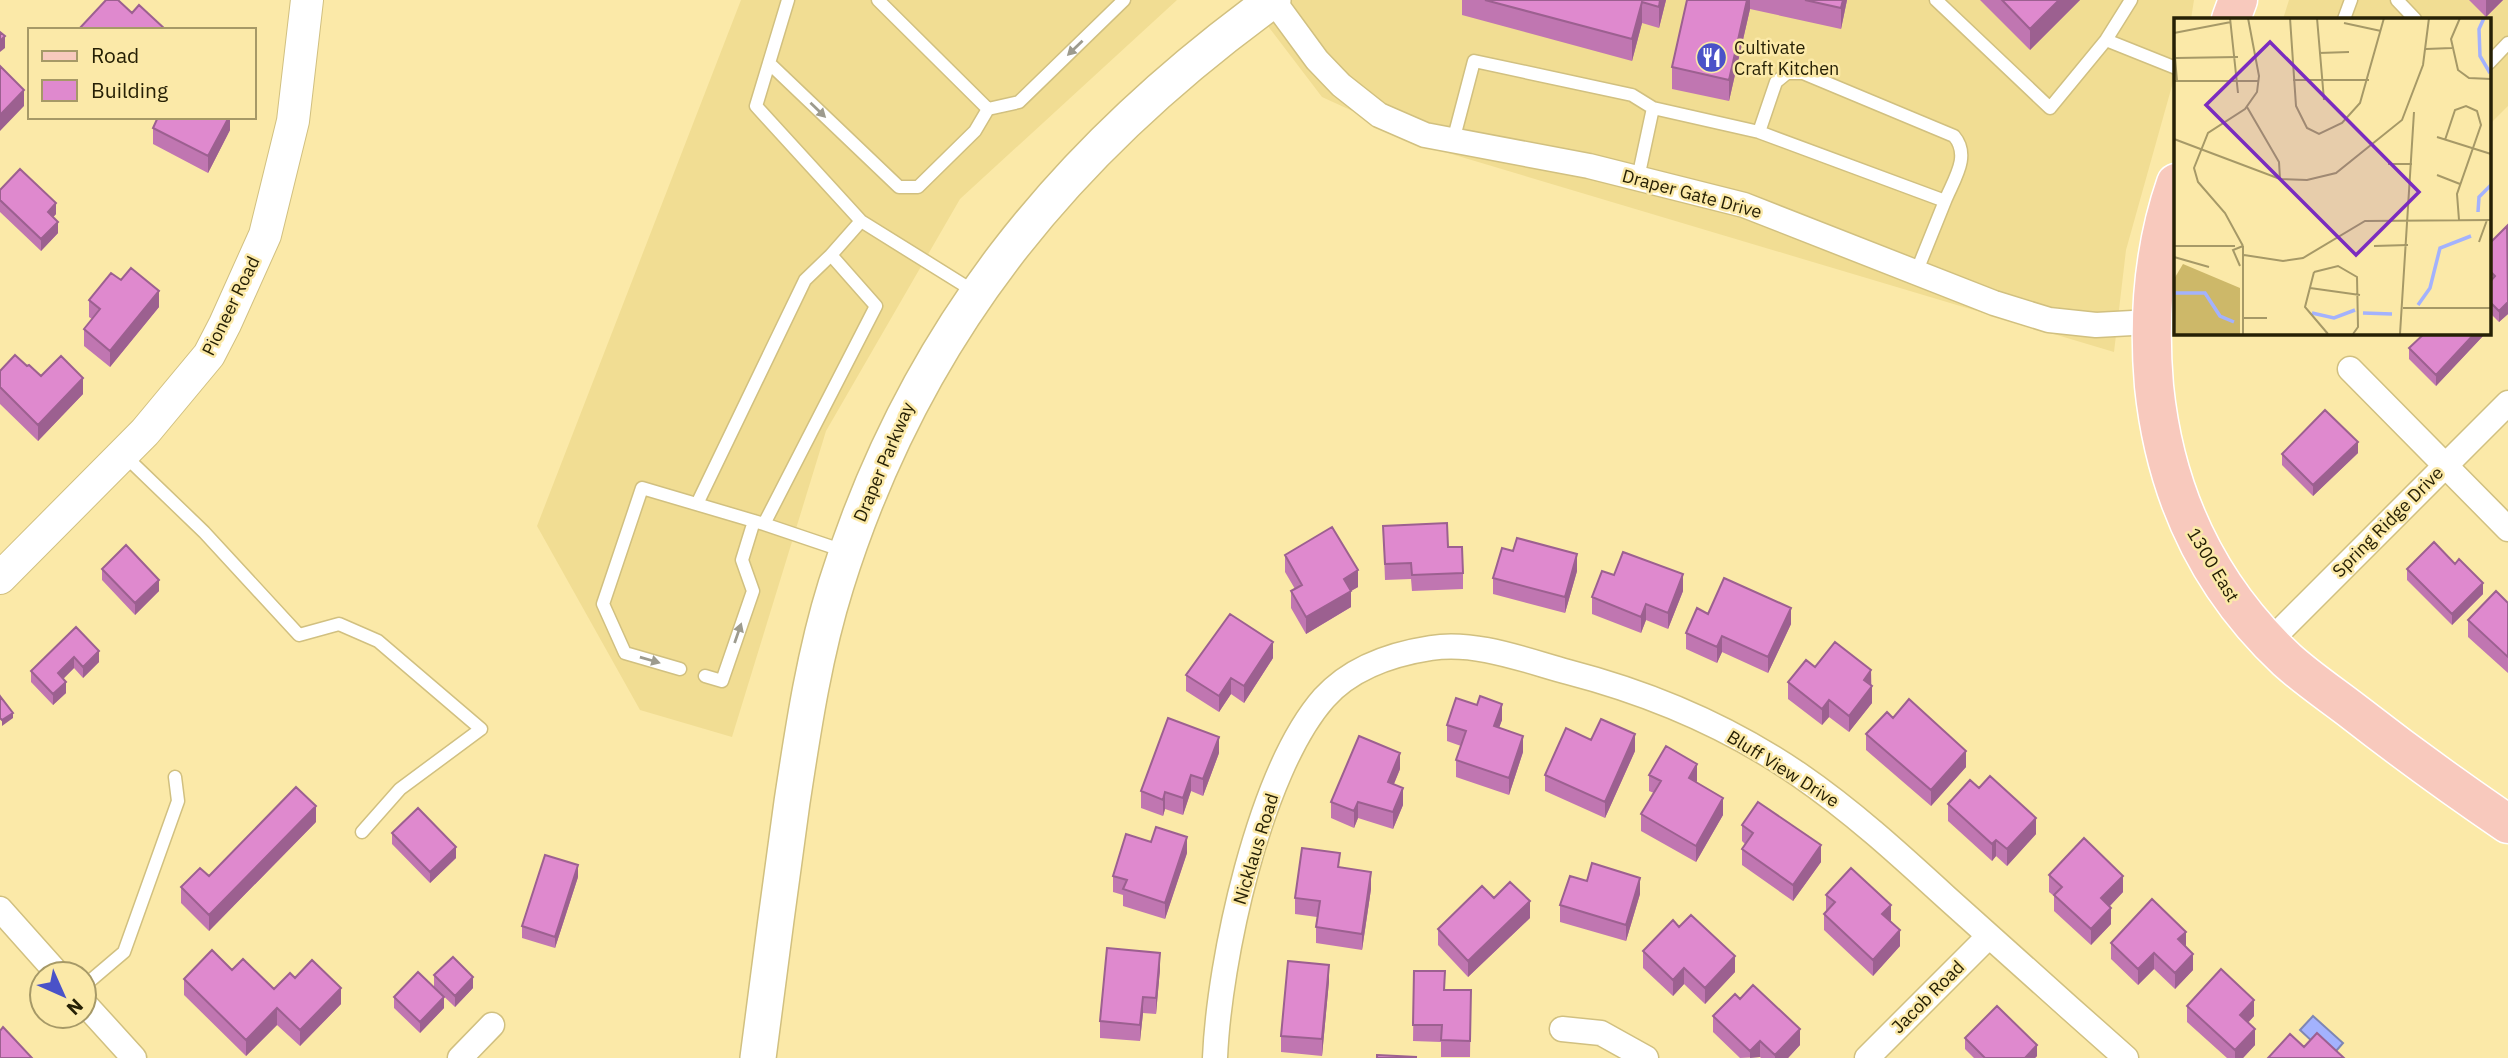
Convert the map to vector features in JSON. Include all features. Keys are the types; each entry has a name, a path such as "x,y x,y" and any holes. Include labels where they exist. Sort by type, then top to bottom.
{"main road":[{"name":"Draper Parkway","path":"758,1058 804,719 835,587 910,400 975,292 1041,209 1102,144 1215,42 1273,0"},
{"path":"2231,18 2238,0"},
{"name":"1300 East","path":"2174,187 2158,248 2151,323 2160,431 2179,502 2201,551 2223,588 2269,642 2290,662 2428,769 2508,824"}],"street":[{"name":"Pioneer Road","path":"0,578 123,454 209,355 265,235 293,121 307,0"},
{"name":"Draper Gate Drive","path":"1273,0 1317,60 1369,108 1424,135 1638,178 1744,205 1994,303 2049,320 2096,325 2151,323"},
{"path":"2350,369 2508,529"},
{"name":"Spring Ridge Drive","path":"2269,642 2508,403"},
{"name":"Bluff View Drive","path":"1362,669 1396,655 1434,647 1480,648 1615,684 1680,710 1751,745 1851,812 2126,1058"},
{"name":"Nicklaus Road","path":"1215,1058 1221,990 1233,925 1271,796 1298,735 1318,706 1325,697 1362,669"},
{"path":"0,909 46,960"},
{"name":"Jacob Road","path":"1867,1058 1989,936"},
{"path":"98,1018 134,1058"},
{"path":"460,1058 492,1025"},
{"path":"1562,1029 1601,1033 1646,1058"}],"lane":[{"path":"788,0 756,106 861,221 975,292"},
{"path":"878,0 988,109"},
{"path":"769,63 899,187 918,187 975,131 988,109 1019,102 1124,0"},
{"path":"1936,0 2050,108 2106,40 2131,0"},
{"path":"2344,18 2351,0"},
{"path":"2397,0 2414,18"},
{"path":"2106,40 2174,68"},
{"path":"2490,62 2508,43"},
{"path":"1453,141 1474,61 1632,95 1653,108 1759,132 1945,201"},
{"path":"1759,132 1776,82 1787,73 1803,73 1955,136 1962,145 1964,154 1916,273"},
{"path":"1638,178 1653,108"},
{"path":"697,504 805,280 861,221"},
{"path":"705,676 722,681 753,591 742,560 759,522 876,306 831,255"},
{"path":"123,454 204,533 299,635 340,624 378,641 481,729 400,789 362,832"},
{"path":"680,669 625,653 603,604 642,488 759,522 847,552"},
{"path":"98,974 124,951 178,801 175,777"}],"shaded area":[{"path":"741,0 1177,0 960,199 826,431 732,737 640,710 537,526"},
{"path":"1248,0 2194,0 2191,18 2174,18 2174,79 2126,250 2114,352 1438,150 1322,97"},
{"path":"2289,0 2508,0 2508,106 2490,124 2490,18 2283,18"}],"water":[{"path":"2313,1016 2343,1043 2330,1058 2300,1030"}],"building":[{"path":"106,0 118,0 132,13 139,5 164,28 80,28"},
{"path":"1485,0 1660,0 1659,7 1642,2 1632,39"},
{"path":"1687,0 1747,0 1729,80 1672,67"},
{"path":"1805,0 1843,0 1841,8"},
{"path":"2002,0 2059,0 2030,29"},
{"path":"0,66 24,90 0,115"},
{"path":"157,119 228,119 208,156 153,128"},
{"path":"20,169 56,203 48,212 58,222 41,239 0,200 0,190"},
{"path":"2507,226 2508,302 2499,311 2490,302 2490,282 2495,276 2490,271 2490,243"},
{"path":"131,268 159,291 110,351 84,329 100,309 89,300 111,273 121,280"},
{"path":"2424,334 2474,334 2436,375 2409,348"},
{"path":"15,355 41,376 61,356 83,378 38,425 0,387 0,371"},
{"path":"2325,410 2358,442 2313,485 2282,454"},
{"path":"1447,523 1448,547 1462,547 1463,573 1412,575 1411,563 1385,564 1383,526"},
{"path":"1332,527 1358,570 1344,579 1351,591 1306,617 1291,591 1302,585 1285,555"},
{"path":"1517,538 1577,554 1565,597 1493,578 1502,548 1513,551"},
{"path":"2434,542 2455,564 2459,559 2483,583 2452,614 2407,569"},
{"path":"126,545 159,580 135,603 102,569"},
{"path":"1623,552 1683,574 1668,613 1646,604 1641,617 1592,597 1602,571 1614,575"},
{"path":"1724,578 1791,608 1768,657 1722,636 1717,647 1686,633 1697,608 1708,614"},
{"path":"2496,591 2508,603 2508,657 2468,620"},
{"path":"1230,614 1273,642 1244,686 1231,678 1219,696 1186,675"},
{"path":"76,627 99,651 83,667 74,657 58,673 66,682 53,694 31,671"},
{"path":"1835,642 1871,670 1864,680 1872,686 1849,716 1829,700 1822,709 1788,682 1806,660 1815,667"},
{"path":"0,696 13,713 2,720 0,718"},
{"path":"1480,696 1502,704 1494,726 1523,736 1509,778 1456,760 1466,731 1447,725 1456,698 1477,705"},
{"path":"1909,699 1966,751 1931,790 1866,734 1887,712 1893,718"},
{"path":"1168,718 1219,737 1203,779 1191,775 1183,798 1165,792 1163,800 1141,791"},
{"path":"1601,719 1635,734 1605,802 1545,775 1566,728 1591,740"},
{"path":"1359,736 1400,753 1388,782 1403,788 1393,812 1358,802 1354,811 1331,802"},
{"path":"1666,746 1697,764 1689,778 1723,798 1696,846 1641,814 1661,781 1649,775"},
{"path":"1990,776 2036,818 2007,849 1996,840 1992,844 1948,804 1970,780 1979,788"},
{"path":"296,787 316,806 209,915 181,887 200,868 209,876"},
{"path":"1758,802 1821,845 1793,885 1742,849 1753,833 1742,825"},
{"path":"418,808 456,847 430,872 392,833"},
{"path":"1156,827 1187,837 1165,903 1123,889 1127,880 1113,876 1126,834 1151,842"},
{"path":"2084,838 2123,876 2101,898 2111,908 2091,929 2054,895 2062,887 2049,875"},
{"path":"1302,848 1340,853 1338,867 1371,872 1362,934 1316,927 1320,901 1295,898"},
{"path":"545,855 578,865 555,937 522,926"},
{"path":"1592,863 1640,878 1626,925 1560,905 1570,876 1587,881"},
{"path":"1851,868 1891,905 1882,914 1900,930 1873,960 1824,914 1835,902 1826,895"},
{"path":"1510,882 1530,901 1468,961 1438,929 1482,886 1494,898"},
{"path":"2152,899 2186,932 2178,939 2193,954 2175,973 2154,953 2138,969 2111,943"},
{"path":"1691,915 1735,956 1705,988 1684,968 1673,980 1643,951 1673,920 1679,927"},
{"path":"1107,948 1160,953 1156,998 1143,997 1140,1025 1100,1021"},
{"path":"212,950 232,970 243,959 274,989 290,973 295,978 312,960 341,988 300,1030 277,1008 246,1040 184,979"},
{"path":"453,957 473,977 455,996 434,975"},
{"path":"1288,961 1329,965 1322,1039 1281,1036"},
{"path":"2221,969 2254,1000 2240,1015 2255,1029 2235,1050 2187,1006"},
{"path":"1414,971 1445,971 1444,990 1471,990 1470,1041 1441,1040 1442,1025 1413,1025"},
{"path":"418,972 444,997 420,1022 394,997"},
{"path":"1753,985 1800,1029 1775,1055 1760,1041 1750,1051 1713,1016 1735,994 1740,999"},
{"path":"1997,1006 2037,1045 2025,1058 1985,1058 1965,1038"},
{"path":"3,1027 32,1058 0,1058 0,1031"},
{"path":"2317,1033 2344,1058 2268,1058 2290,1034 2304,1047"},
{"path":"1377,1055 1417,1057 1377,1058"}],"place":[{"name":"Cultivate Craft Kitchen","path":"1711,58"}]}
